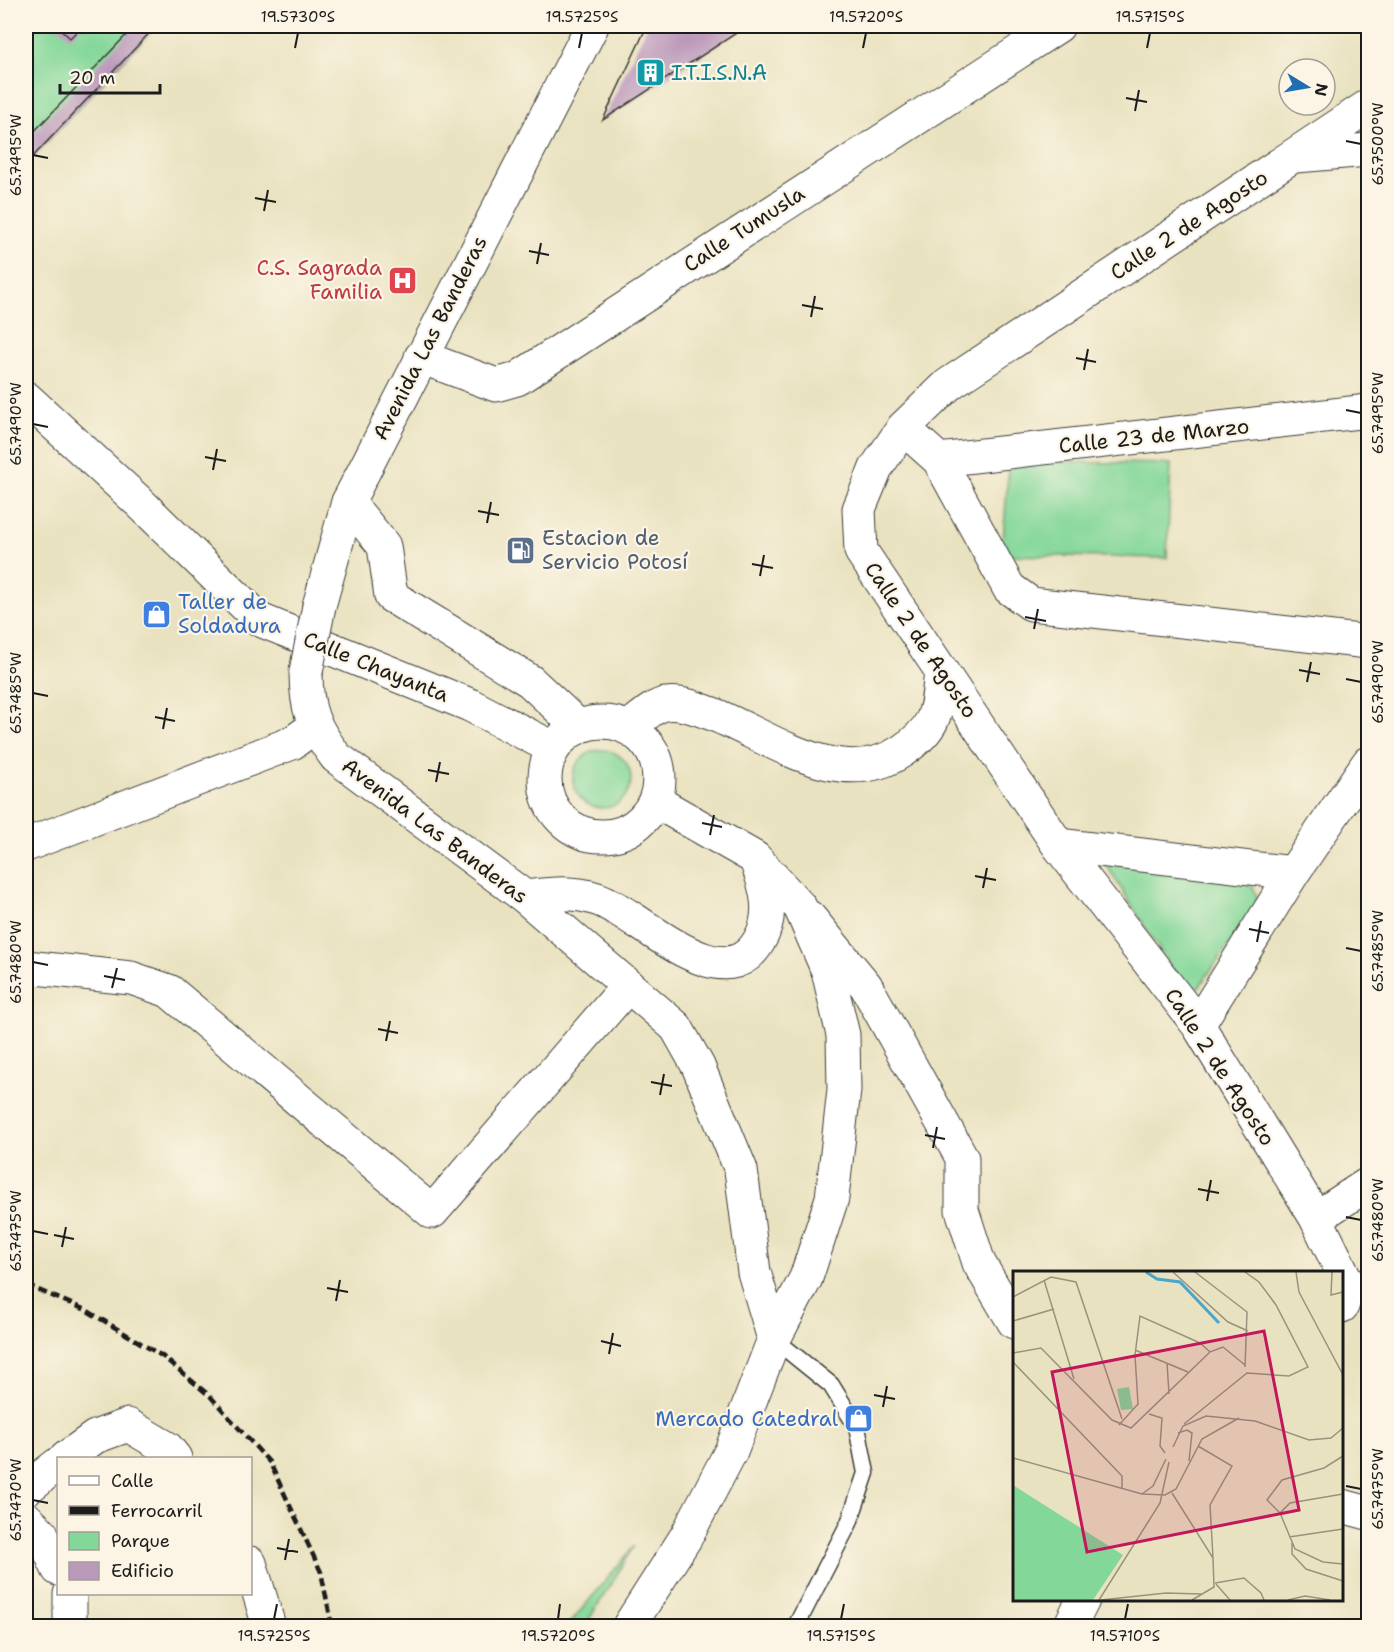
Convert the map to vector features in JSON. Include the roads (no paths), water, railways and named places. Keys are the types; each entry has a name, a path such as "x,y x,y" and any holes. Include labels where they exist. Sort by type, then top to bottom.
{"street":[{"name":"Avenida Las Banderas","path":"592,26 348,502 318,606 306,672 306,698 314,727 336,757 525,897 676,1027 702,1076 741,1170 754,1272 774,1339"},
{"name":"Calle Tumusla","path":"421,357 496,385 517,379 1058,26"},
{"name":"Calle 2 de Agosto","path":"1342,1271 1316,1218 1198,1025 1058,845 861,551 859,509 876,468 903,428 949,384 1368,106"},
{"path":"1294,156 1368,150"},
{"name":"Calle Chayanta","path":"26,398 138,501 260,620 470,705 553,748"},
{"name":"Calle 23 de Marzo","path":"939,460 1368,411"},
{"path":"903,428 939,460 1010,588 1031,604 1368,642"},
{"path":"348,502 384,546 391,596 530,681 579,727"},
{"path":"628,728 663,704 687,705 729,720 816,761 852,766 888,761 921,739 936,714 941,670"},
{"path":"595,722 612,723 628,728 642,738 652,752 658,767 655,801 646,816 633,827 618,835 601,837 584,834 568,826 556,813 548,798 544,782 553,748 564,735 579,727 595,722"},
{"path":"26,845 292,743 314,727"},
{"path":"1198,1025 1293,873 1368,763"},
{"path":"655,801 755,858 800,907 866,986 962,1158 962,1210 979,1263 1013,1320"},
{"path":"1058,845 1293,873"},
{"path":"525,897 569,892 600,900 683,952 712,961 732,962 752,954 766,930 768,909 765,884 755,858"},
{"path":"629,1626 686,1537 732,1451 774,1339 806,1278 832,1198 844,1090 843,1035 828,971 800,907"},
{"path":"26,967 131,978 169,991 432,1212 627,987"},
{"path":"1316,1218 1368,1184"},
{"name":"Calle 2 de Agosto","path":"1343,1274 1349,1286 1343,1301"},
{"path":"67,1457 95,1437 128,1425 167,1448 174,1457"},
{"path":"26,1488 57,1465"},
{"path":"1343,1507 1368,1513"},
{"path":"26,1518 42,1534 57,1567"},
{"path":"252,1570 269,1626"},
{"path":"70,1595 70,1626"},
{"path":"1070,1626 1082,1601"}],"lane":[{"path":"774,1339 831,1385 857,1427 866,1473 849,1523 796,1626"}],"railway":[{"path":"26,1285 86,1310 162,1356 210,1396 270,1463 321,1572 332,1626"}],"place":[{"name":"I.T.I.S.N.A","path":"650,73"},
{"name":"C.S. Sagrada Familia","path":"403,280"},
{"name":"Estacion de Servicio Potosí","path":"521,550"},
{"name":"Taller de Soldadura","path":"157,614"},
{"name":"Mercado Catedral","path":"859,1419"}]}
